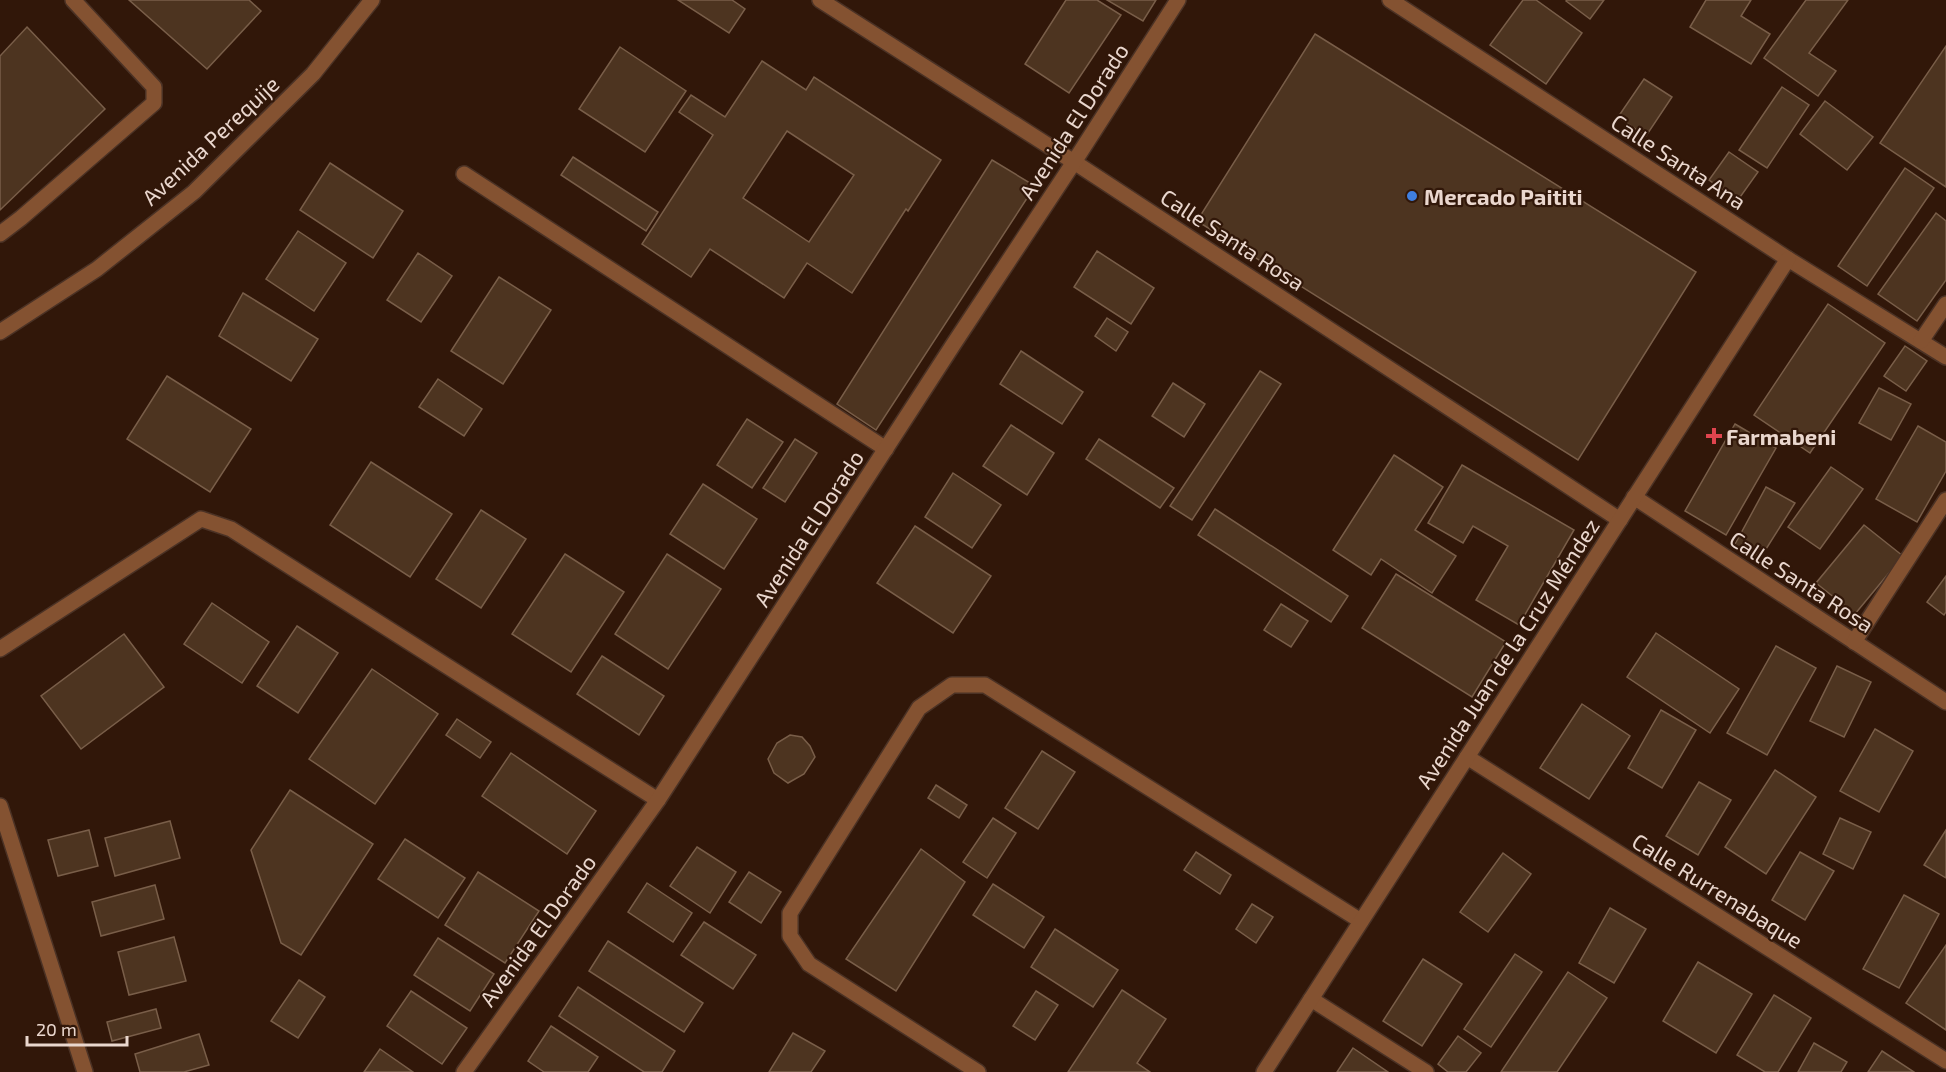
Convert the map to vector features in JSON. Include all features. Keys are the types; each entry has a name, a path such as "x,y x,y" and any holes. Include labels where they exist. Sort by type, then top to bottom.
{"street":[{"path":"0,234 154,103 154,87 73,0"},
{"name":"Avenida Perequije","path":"0,332 97,269 194,192 313,74 372,0"},
{"name":"Calle Santa Rosa","path":"820,0 1074,162 1620,520"},
{"name":"Avenida El Dorado","path":"464,1072 658,800 1178,0"},
{"name":"Calle Santa Ana","path":"1390,0 1788,259 1946,357"},
{"path":"464,174 886,450"},
{"name":"Avenida Juan de la Cruz Méndez","path":"1264,1072 1788,259"},
{"path":"1921,341 1946,304"},
{"name":"Calle Santa Rosa","path":"1634,497 1946,702"},
{"path":"1854,642 1946,500"},
{"path":"0,649 201,519 231,529 658,800"},
{"path":"978,1072 809,964 790,936 790,913 919,708 952,685 985,685 1361,921"},
{"name":"Calle Rurrenabaque","path":"1467,757 1946,1061"},
{"path":"0,806 85,1072"},
{"path":"1311,999 1426,1072"}],"building":[{"path":"129,0 249,0 261,11 207,69"},
{"path":"678,0 732,0 745,9 729,33"},
{"path":"1066,0 1097,0 1121,15 1069,93 1025,64"},
{"path":"1107,0 1156,0 1143,21"},
{"path":"1523,0 1536,0 1582,33 1546,84 1490,45"},
{"path":"1567,0 1604,0 1590,19"},
{"path":"1706,0 1751,0 1741,16 1770,34 1751,64 1690,27"},
{"path":"1806,0 1848,0 1809,53 1836,71 1818,96 1764,58"},
{"path":"27,27 105,109 0,210 0,56"},
{"path":"1315,34 1696,272 1578,460 1197,221"},
{"path":"1946,46 1946,187 1880,143"},
{"path":"620,47 686,91 645,152 579,109"},
{"path":"762,61 806,90 814,77 941,160 908,211 906,209 852,293 807,263 784,298 710,249 691,277 642,244 713,135 679,112 691,95 725,117","holes":["787,131 854,175 809,242 743,198"]},
{"path":"1644,79 1672,97 1646,136 1618,117"},
{"path":"1782,87 1809,105 1767,168 1739,150"},
{"path":"1825,101 1873,137 1847,170 1800,134"},
{"path":"1729,152 1758,172 1738,200 1709,180"},
{"path":"573,157 658,212 646,231 561,175"},
{"path":"992,160 1035,186 876,430 837,404"},
{"path":"330,163 403,211 373,258 300,210"},
{"path":"1905,168 1934,188 1867,286 1838,266"},
{"path":"1936,213 1946,221 1946,280 1917,321 1878,294"},
{"path":"298,231 346,263 314,311 266,279"},
{"path":"1097,251 1154,288 1131,324 1074,287"},
{"path":"418,253 452,276 421,322 387,300"},
{"path":"499,277 551,310 503,384 451,351"},
{"path":"243,293 318,339 291,381 219,336"},
{"path":"1828,304 1885,343 1810,453 1754,415"},
{"path":"1107,318 1128,332 1116,351 1095,336"},
{"path":"1905,346 1927,361 1906,391 1884,376"},
{"path":"1021,351 1083,392 1062,424 1000,384"},
{"path":"1260,371 1281,384 1192,520 1170,506"},
{"path":"167,376 251,429 210,492 127,439"},
{"path":"438,379 482,409 464,436 419,407"},
{"path":"1173,383 1205,404 1184,437 1152,416"},
{"path":"1879,388 1911,404 1891,440 1859,423"},
{"path":"747,419 783,442 752,488 717,465"},
{"path":"1735,424 1776,448 1726,535 1685,511"},
{"path":"1011,425 1054,453 1027,495 983,466"},
{"path":"1918,426 1946,442 1946,471 1917,522 1876,499"},
{"path":"795,439 817,453 785,502 763,488"},
{"path":"1099,439 1174,488 1160,508 1086,459"},
{"path":"1394,455 1443,487 1415,530 1456,556 1432,593 1381,559 1371,575 1333,550"},
{"path":"371,462 452,514 410,577 330,525"},
{"path":"1462,465 1574,530 1519,625 1476,600 1508,546 1473,526 1463,543 1428,523"},
{"path":"1831,467 1863,489 1820,549 1788,527"},
{"path":"953,473 1001,505 972,548 925,517"},
{"path":"703,484 757,519 724,569 670,534"},
{"path":"1766,487 1795,503 1761,557 1734,546"},
{"path":"1215,509 1348,596 1331,622 1198,535"},
{"path":"481,510 526,539 481,608 436,579"},
{"path":"1864,525 1903,556 1855,614 1816,583"},
{"path":"915,526 991,576 953,633 877,583"},
{"path":"565,554 624,592 571,672 512,634"},
{"path":"667,554 721,589 668,669 615,634"},
{"path":"1396,574 1506,642 1472,697 1362,628"},
{"path":"1946,576 1946,612 1944,615 1927,602"},
{"path":"212,603 269,642 242,683 184,644"},
{"path":"1281,604 1308,621 1291,647 1264,630"},
{"path":"297,626 338,653 298,713 257,686"},
{"path":"1656,633 1739,689 1710,733 1627,677"},
{"path":"124,634 164,687 81,749 41,696"},
{"path":"1776,646 1816,668 1767,755 1727,733"},
{"path":"602,656 664,696 639,735 577,694"},
{"path":"1837,666 1871,682 1844,737 1810,721"},
{"path":"372,669 438,714 375,804 309,759"},
{"path":"1582,704 1630,736 1589,799 1540,768"},
{"path":"1661,710 1696,730 1662,788 1628,768"},
{"path":"457,719 491,742 480,758 446,735"},
{"path":"1875,729 1913,751 1879,812 1840,791"},
{"path":"790,735 802,737 810,746 815,757 804,774 788,783 774,773 768,759 777,743"},
{"path":"1042,751 1075,772 1038,829 1005,808"},
{"path":"511,753 596,811 567,854 482,796"},
{"path":"1775,770 1816,797 1766,874 1725,847"},
{"path":"1699,782 1731,800 1698,855 1666,836"},
{"path":"936,785 967,805 959,818 928,798"},
{"path":"290,790 373,844 301,955 281,943 251,850"},
{"path":"993,818 1016,833 987,878 963,862"},
{"path":"1840,818 1871,832 1853,869 1823,854"},
{"path":"170,821 180,858 115,876 105,838"},
{"path":"89,830 98,866 58,876 48,840"},
{"path":"1946,830 1946,878 1924,865"},
{"path":"405,839 465,878 438,918 378,879"},
{"path":"697,847 736,872 710,913 670,886"},
{"path":"921,849 965,882 896,991 846,959"},
{"path":"1196,852 1231,875 1220,894 1184,870"},
{"path":"1800,852 1834,871 1805,920 1772,900"},
{"path":"1503,853 1531,874 1488,932 1460,912"},
{"path":"478,872 539,911 505,963 445,925"},
{"path":"749,872 781,892 761,923 729,902"},
{"path":"647,883 692,913 673,942 628,912"},
{"path":"993,884 1044,917 1024,948 973,915"},
{"path":"155,885 164,919 101,936 92,902"},
{"path":"1904,895 1939,914 1899,988 1863,969"},
{"path":"1252,904 1273,917 1256,943 1236,929"},
{"path":"1610,908 1646,929 1614,983 1579,963"},
{"path":"704,922 756,955 733,989 681,955"},
{"path":"1055,929 1118,970 1093,1007 1031,967"},
{"path":"174,937 186,981 129,995 118,952"},
{"path":"438,938 494,974 470,1011 414,975"},
{"path":"608,941 703,1003 684,1032 589,971"},
{"path":"1946,945 1946,1030 1906,1003"},
{"path":"1515,954 1542,972 1491,1047 1464,1029"},
{"path":"1423,959 1462,984 1422,1046 1383,1021"},
{"path":"1698,962 1752,994 1716,1053 1663,1021"},
{"path":"1568,972 1607,998 1557,1072 1501,1072"},
{"path":"299,980 325,997 298,1038 271,1021"},
{"path":"578,987 675,1051 662,1072 644,1072 559,1016"},
{"path":"1122,990 1166,1019 1137,1063 1150,1072 1068,1072"},
{"path":"411,991 467,1028 442,1064 387,1026"},
{"path":"1036,991 1058,1005 1035,1040 1013,1026"},
{"path":"1774,995 1811,1018 1778,1072 1765,1072 1737,1055"},
{"path":"156,1009 161,1028 112,1041 107,1022"},
{"path":"551,1026 598,1057 588,1072 544,1072 528,1061"},
{"path":"793,1033 825,1051 811,1072 769,1072"},
{"path":"199,1034 209,1065 184,1072 140,1072 135,1054"},
{"path":"1458,1036 1481,1053 1466,1072 1448,1072 1438,1064"},
{"path":"1814,1043 1847,1062 1841,1072 1798,1072"},
{"path":"1353,1048 1388,1072 1337,1072"},
{"path":"380,1049 413,1072 364,1072"},
{"path":"1882,1051 1914,1072 1868,1072"}],"place":[{"name":"Mercado Paititi","path":"1412,196"},
{"name":"Farmabeni","path":"1714,436"}]}
